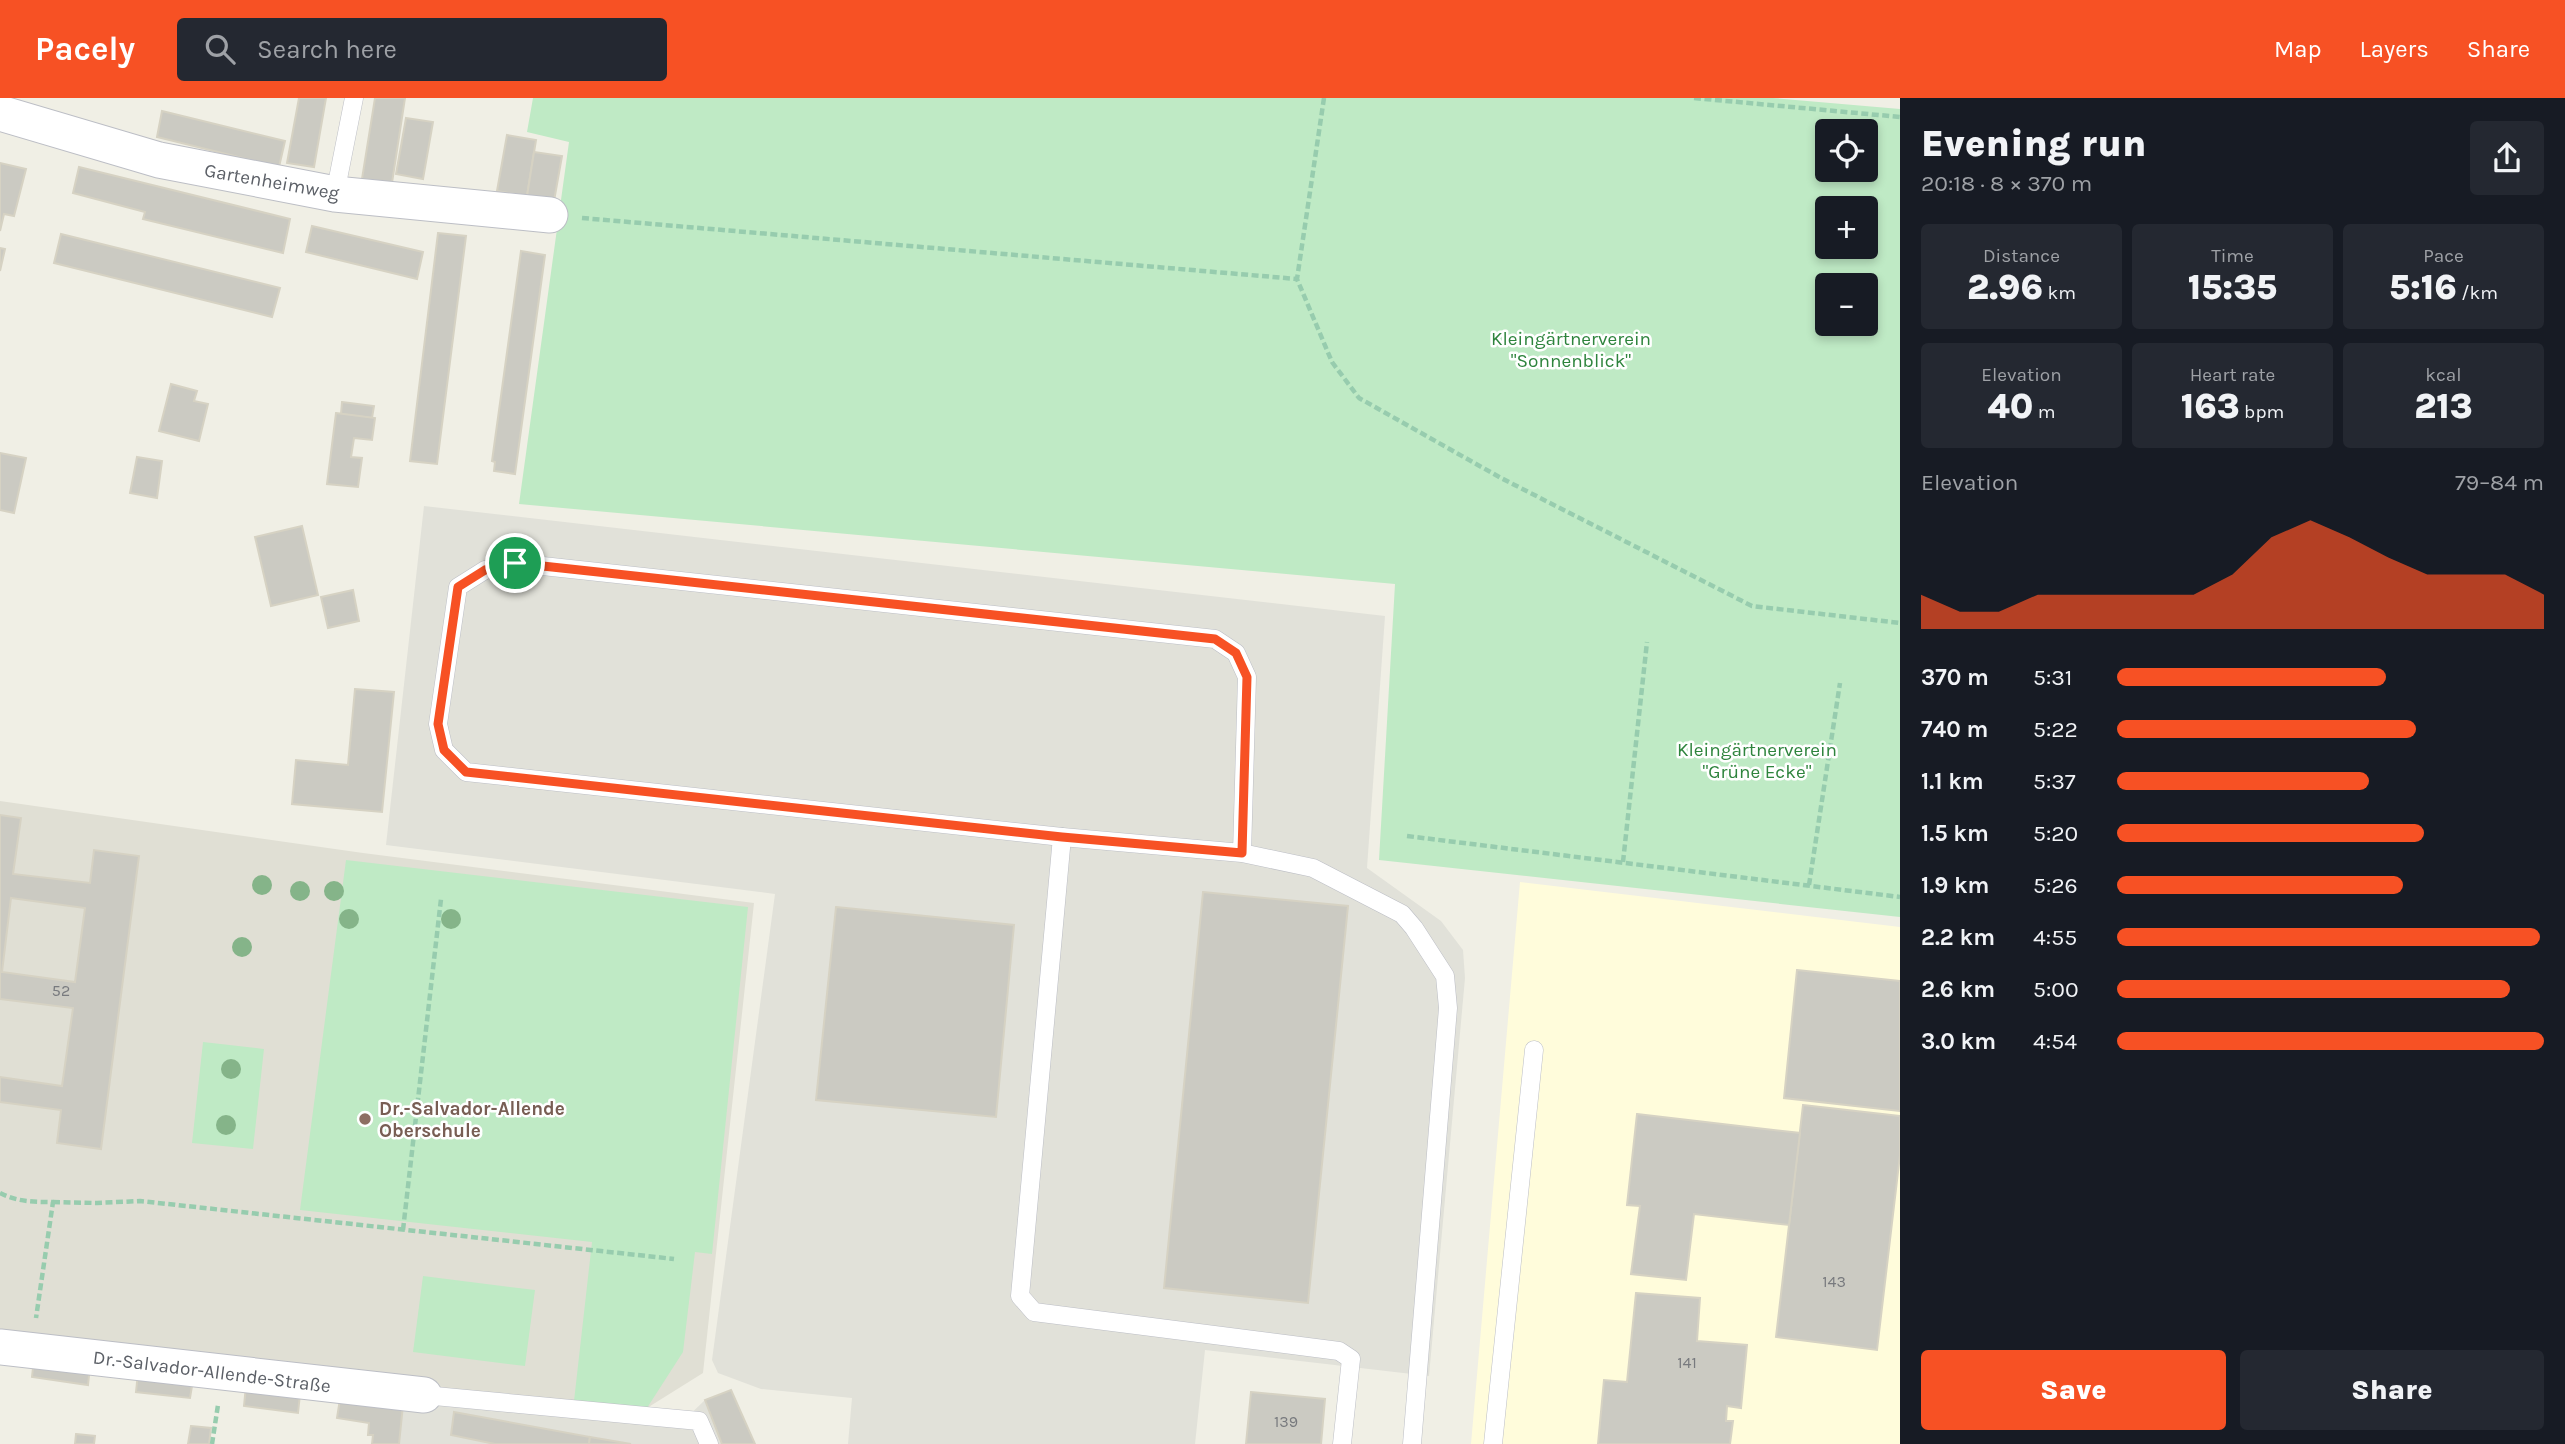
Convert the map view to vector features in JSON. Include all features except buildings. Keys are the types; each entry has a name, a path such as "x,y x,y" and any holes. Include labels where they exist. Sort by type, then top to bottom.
{"street":[{"name":"Gartenheimweg","path":"0,113 159,160 335,194 550,215"},
{"name":"Dr.-Salvador-Allende-Straße","path":"16,1348 424,1395"}],"lane":[{"path":"335,194 354,98"},
{"path":"1242,853 1247,677 1236,653 1215,639 515,563 485,570 458,587 438,724 444,750 466,772 1062,837 1242,853 1313,869 1402,914 1431,952 1445,976 1448,1008 1412,1444"},
{"path":"1062,837 1020,1296 1034,1312 1339,1351 1351,1359 1342,1444"},
{"path":"1493,1444 1534,1050"},
{"path":"424,1395 699,1421 709,1444"}],"path":[{"path":"1324,98 1297,279 1332,362 1359,398 1501,478 1752,606 1900,623"},
{"path":"1695,98 1900,117"},
{"path":"550,215 1297,279"},
{"path":"1623,862 1647,642"},
{"path":"1810,885 1840,683"},
{"path":"1407,836 1900,897"},
{"path":"402,1230 441,899"},
{"path":"0,1193 9,1198 30,1202 140,1201 674,1259"},
{"path":"16,1348 53,1202"}],"shaded area":[{"path":"424,506 1385,616 1367,868 1441,921 1463,950 1465,978 1429,1376 1205,1350 1195,1444 848,1444 852,1398 761,1389 718,1373 712,1360 775,894 386,845"},
{"name":"Dr.-Salvador-Allende Oberschule","path":"0,801 363,853 754,903 703,1373 647,1408 383,1385 0,1336"},
{"path":"1520,882 1900,927 1900,1444 1471,1444"},
{"path":"731,1390 755,1444 372,1444 376,1398 680,1424 705,1400"}],"green space":[{"name":"Kleingärtnerverein \"Sonnenblick\"","path":"533,98 1773,98 1900,109 1900,917 1379,860 1395,584 519,504 569,142 527,132"},
{"path":"346,860 748,907 712,1254 695,1252 683,1352 647,1408 574,1401 592,1242 300,1210"},
{"path":"203,1042 264,1049 253,1149 192,1143"},
{"path":"423,1276 535,1290 525,1366 413,1352"}],"place":[{"name":"Dr.-Salvador-Allende Oberschule","path":"365,1119"}],"route":[{"path":"515,563 1215,639 1236,653 1247,677 1242,853 1062,837 466,772 444,750 438,724 458,587 485,570 515,563"}],"park label":[{"name":"Kleingärtnerverein \"Grüne Ecke\"","path":"1757,760"}]}
